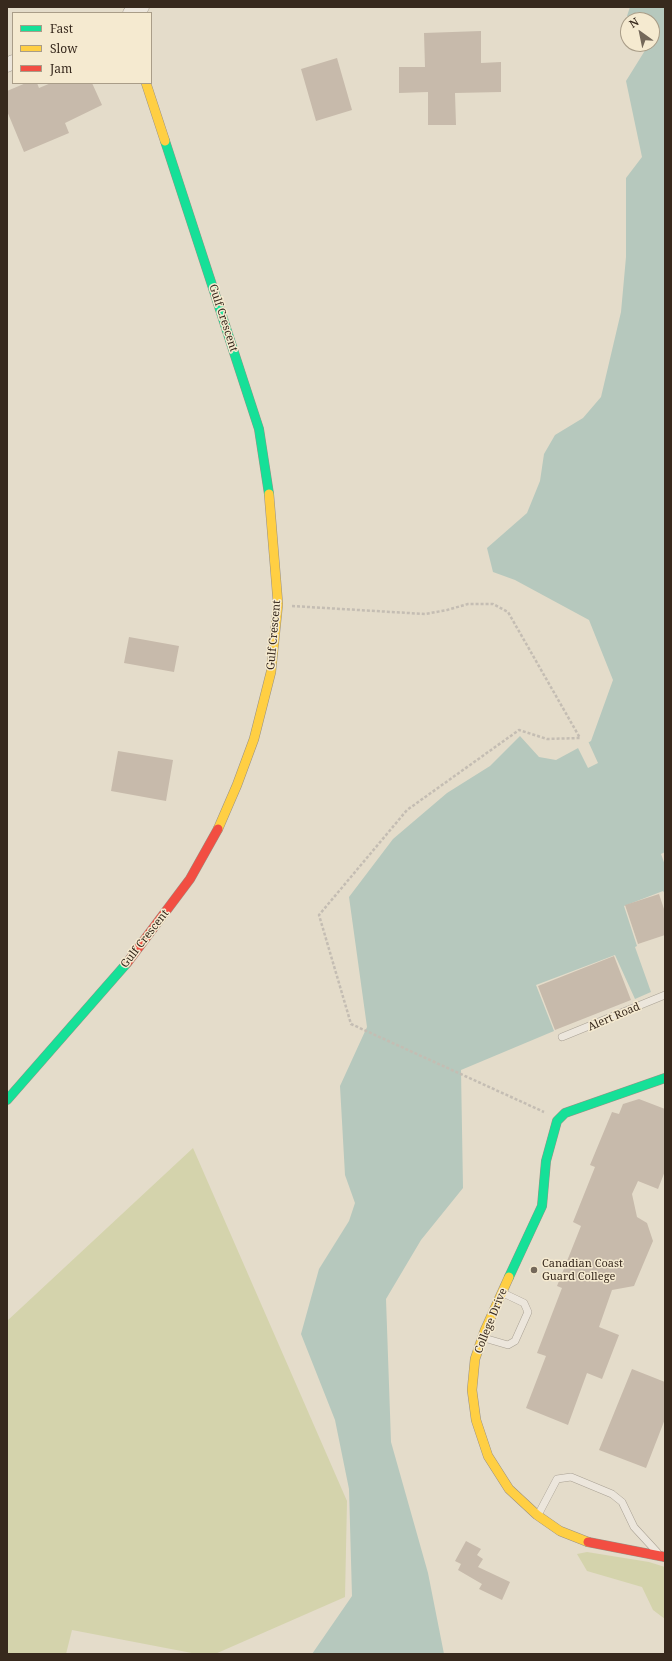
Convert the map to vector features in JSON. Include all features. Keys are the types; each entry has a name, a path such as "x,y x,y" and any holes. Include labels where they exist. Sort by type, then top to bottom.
{"street":[{"path":"132,12 142,7"},
{"name":"Gulf Crescent","path":"7,1100 131,958 190,879 223,819 254,739 263,711 271,672 278,604 271,511 259,429 146,84"},
{"name":"College Drive","path":"663,1557 593,1544 560,1531 537,1515 516,1497 502,1481 488,1456 478,1428 473,1405 473,1382 475,1359 482,1337 542,1206 548,1156 558,1118 565,1113 665,1078"}],"lane":[{"name":"Alert Road","path":"562,1037 665,995"},
{"path":"482,1337 508,1345 515,1341 528,1312 524,1303 502,1292"},
{"path":"537,1515 557,1479 571,1477 612,1494 622,1502 634,1527 663,1557"}],"path":[{"path":"278,604 425,614 468,604 493,604 508,612 580,738 547,739 519,730 407,810 319,915 351,1024 492,1088"}],"green space":[{"path":"193,1148 347,1501 345,1597 215,1654 197,1654 72,1630 66,1654 7,1654 7,1321"},
{"path":"587,1552 649,1562 665,1567 665,1619 653,1610 642,1587 587,1571 577,1554"}],"shaded area":[{"path":"630,7 665,7 665,852 661,854 665,865 665,894 663,891 624,906 637,946 635,947 651,992 635,999 615,955 536,985 554,1031 461,1070 463,1188 421,1240 386,1299 391,1442 428,1573 444,1654 312,1654 352,1596 349,1489 335,1420 301,1334 319,1269 349,1221 355,1203 345,1175 340,1086 367,1027 349,897 393,839 447,793 490,766 520,736 539,757 556,760 591,741 613,680 589,620 515,580 493,572 487,548 527,513 540,481 544,454 555,435 583,418 601,397 621,312 626,257 626,178 642,157 626,81 644,52 660,52 660,12 628,12"}],"pier":[{"path":"588,741 598,763 588,768 577,746"}],"building":[{"path":"481,31 481,63 501,62 501,92 455,93 456,125 428,125 428,92 399,93 399,67 425,67 424,33"},
{"path":"337,58 352,110 316,121 301,69"},
{"path":"24,84 37,84 39,88 49,84 92,84 102,105 65,123 69,133 24,152 7,111 7,91"},
{"path":"129,637 179,646 174,672 124,663"},
{"path":"118,751 173,760 166,801 111,791"},
{"path":"659,894 665,912 665,935 638,944 625,905"},
{"path":"614,956 631,1000 555,1030 538,986"},
{"path":"639,1099 665,1109 665,1171 658,1189 638,1181 632,1194 637,1217 647,1223 653,1241 634,1286 612,1290 599,1327 619,1335 602,1379 587,1373 568,1425 526,1408 546,1356 537,1353 562,1288 557,1286 581,1226 573,1222 595,1167 590,1165 612,1112 619,1114 623,1104"},
{"path":"632,1369 665,1382 665,1419 646,1468 599,1450"},
{"path":"466,1541 481,1549 477,1555 483,1559 478,1567 510,1582 502,1600 479,1589 482,1584 458,1570 461,1564 455,1561"}],"traffic: fast":[{"path":"165,141 259,429 269,494"},
{"path":"7,1100 127,963"},
{"path":"509,1277 542,1206 546,1161 557,1121 565,1113 665,1078"}],"traffic: slow":[{"path":"146,84 165,141"},
{"path":"218,829 237,785 254,739 271,672 278,604 269,494"},
{"path":"509,1277 485,1330 475,1359 472,1390 476,1420 488,1456 509,1489 537,1515 560,1531 588,1542"}],"traffic: jam":[{"path":"127,963 190,879 218,829"},
{"path":"588,1542 665,1557"}],"place":[{"name":"Canadian Coast Guard College","path":"534,1270"}]}
